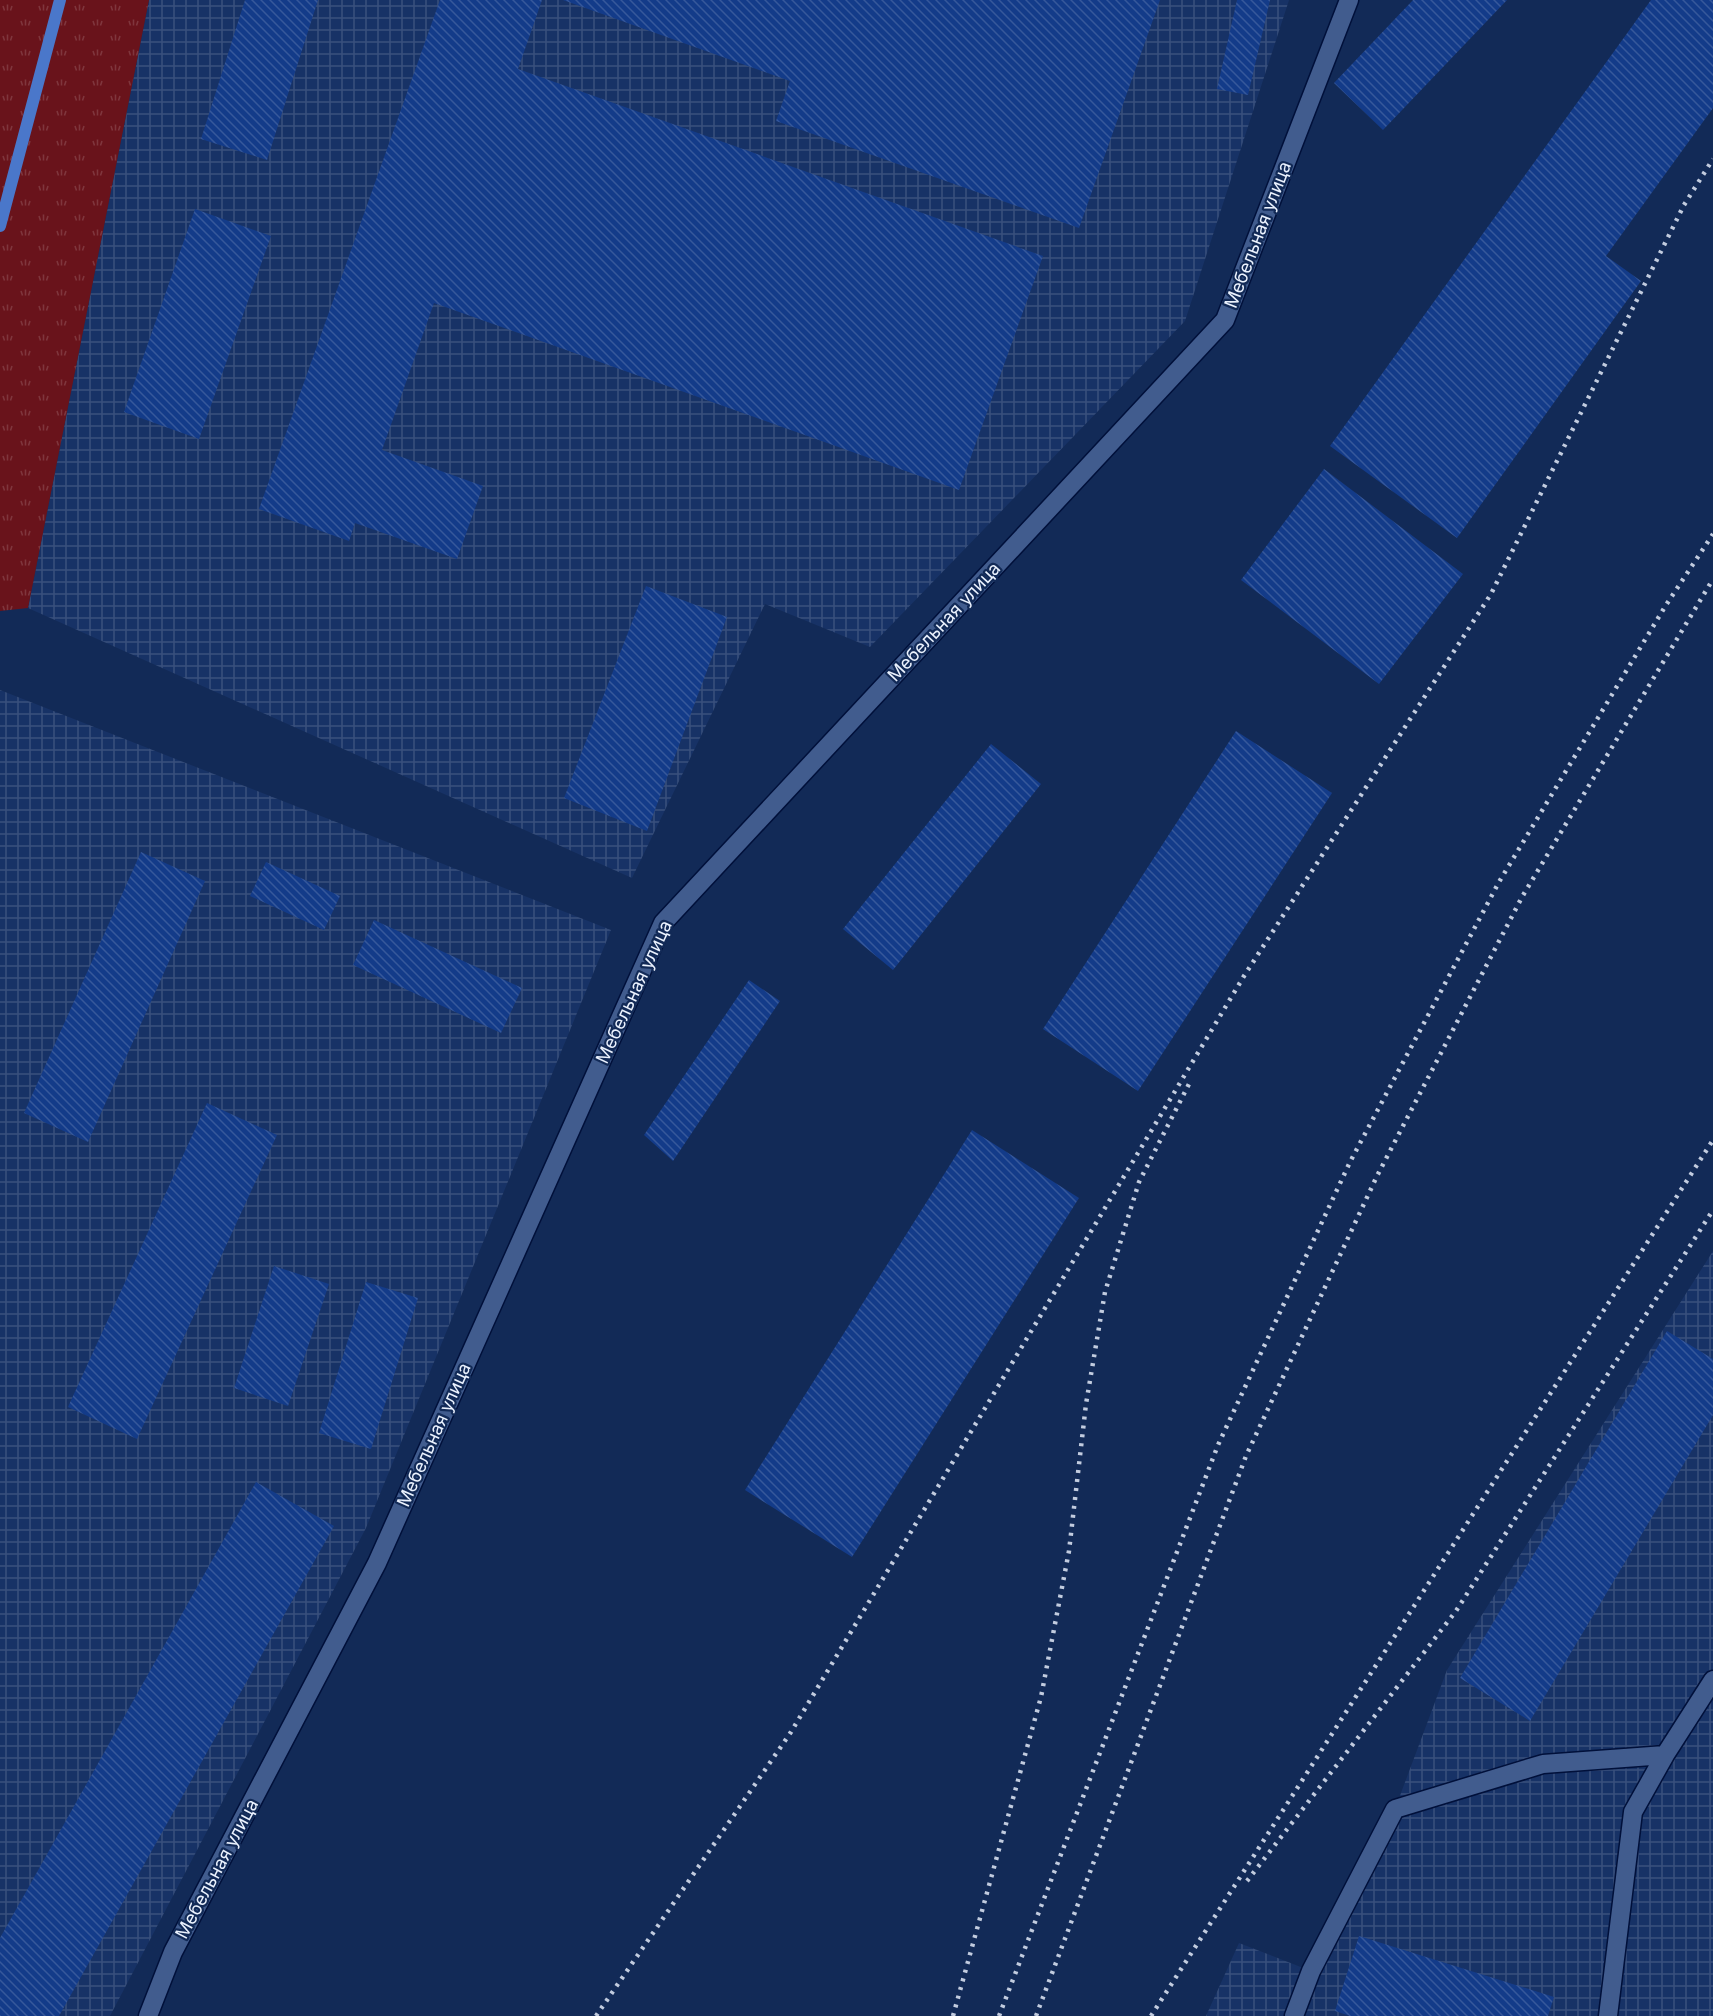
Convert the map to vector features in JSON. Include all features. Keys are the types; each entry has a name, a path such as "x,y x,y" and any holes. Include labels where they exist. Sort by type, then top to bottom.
{"street":[{"name":"Мебельная улица","path":"148,2016 173,1952 377,1563 663,923 1225,320 1350,0"},
{"path":"1608,2016 1633,1812 1665,1755 1713,1680"},
{"path":"1294,2016 1311,1971 1395,1809 1543,1764 1665,1755"}],"shaded area":[{"path":"149,0 1289,0 1185,321 870,647 765,604 632,878 28,608"},
{"path":"0,690 611,930 366,1528 110,2016 0,2016"},
{"path":"1713,1251 1713,2016 1206,2016 1239,1943 1311,1971 1395,1809 1447,1670"}],"green space":[{"path":"0,0 149,0 28,608 0,611"}],"building":[{"path":"245,0 318,0 267,160 201,139"},
{"path":"440,0 542,0 518,69 1043,256 959,490 434,303 382,450 483,486 457,559 355,523 349,541 259,509"},
{"path":"563,0 1160,0 1079,228 776,121 790,81"},
{"path":"1237,0 1270,0 1248,95 1217,89"},
{"path":"1413,0 1507,0 1383,130 1334,83"},
{"path":"1651,0 1713,0 1713,108 1606,256 1641,281 1457,538 1330,446"},
{"path":"195,209 271,236 199,439 124,412"},
{"path":"1324,469 1463,574 1379,684 1241,580"},
{"path":"646,586 727,617 647,831 564,798"},
{"path":"1236,731 1332,793 1138,1091 1043,1029"},
{"path":"991,744 1041,784 893,970 843,929"},
{"path":"141,852 205,881 88,1142 24,1113"},
{"path":"266,862 340,896 324,930 250,896"},
{"path":"374,920 522,988 501,1033 353,965"},
{"path":"749,980 780,1001 673,1161 644,1135"},
{"path":"207,1103 277,1135 137,1439 68,1407"},
{"path":"972,1130 1079,1198 852,1557 745,1490"},
{"path":"274,1266 329,1284 288,1406 234,1388"},
{"path":"366,1282 418,1298 371,1449 319,1433"},
{"path":"1667,1331 1713,1359 1713,1415 1530,1721 1460,1678"},
{"path":"256,1482 334,1526 59,2016 0,2016 0,1938"},
{"path":"1359,1936 1554,1997 1548,2016 1350,2016 1335,2011"}],"waterway":[{"path":"0,226 60,0"}],"railway":[{"path":"596,2016 791,1732 1244,976 1491,594 1684,205 1713,159"},
{"path":"999,2016 1218,1445 1350,1162 1499,882 1666,605 1713,534"},
{"path":"1036,2016 1246,1456 1377,1176 1522,897 1713,579"},
{"path":"953,2016 1041,1697 1069,1551 1086,1404 1105,1292 1139,1182 1190,1082"},
{"path":"1151,2016 1713,1140"},
{"path":"1247,1881 1456,1611 1713,1210"}]}
